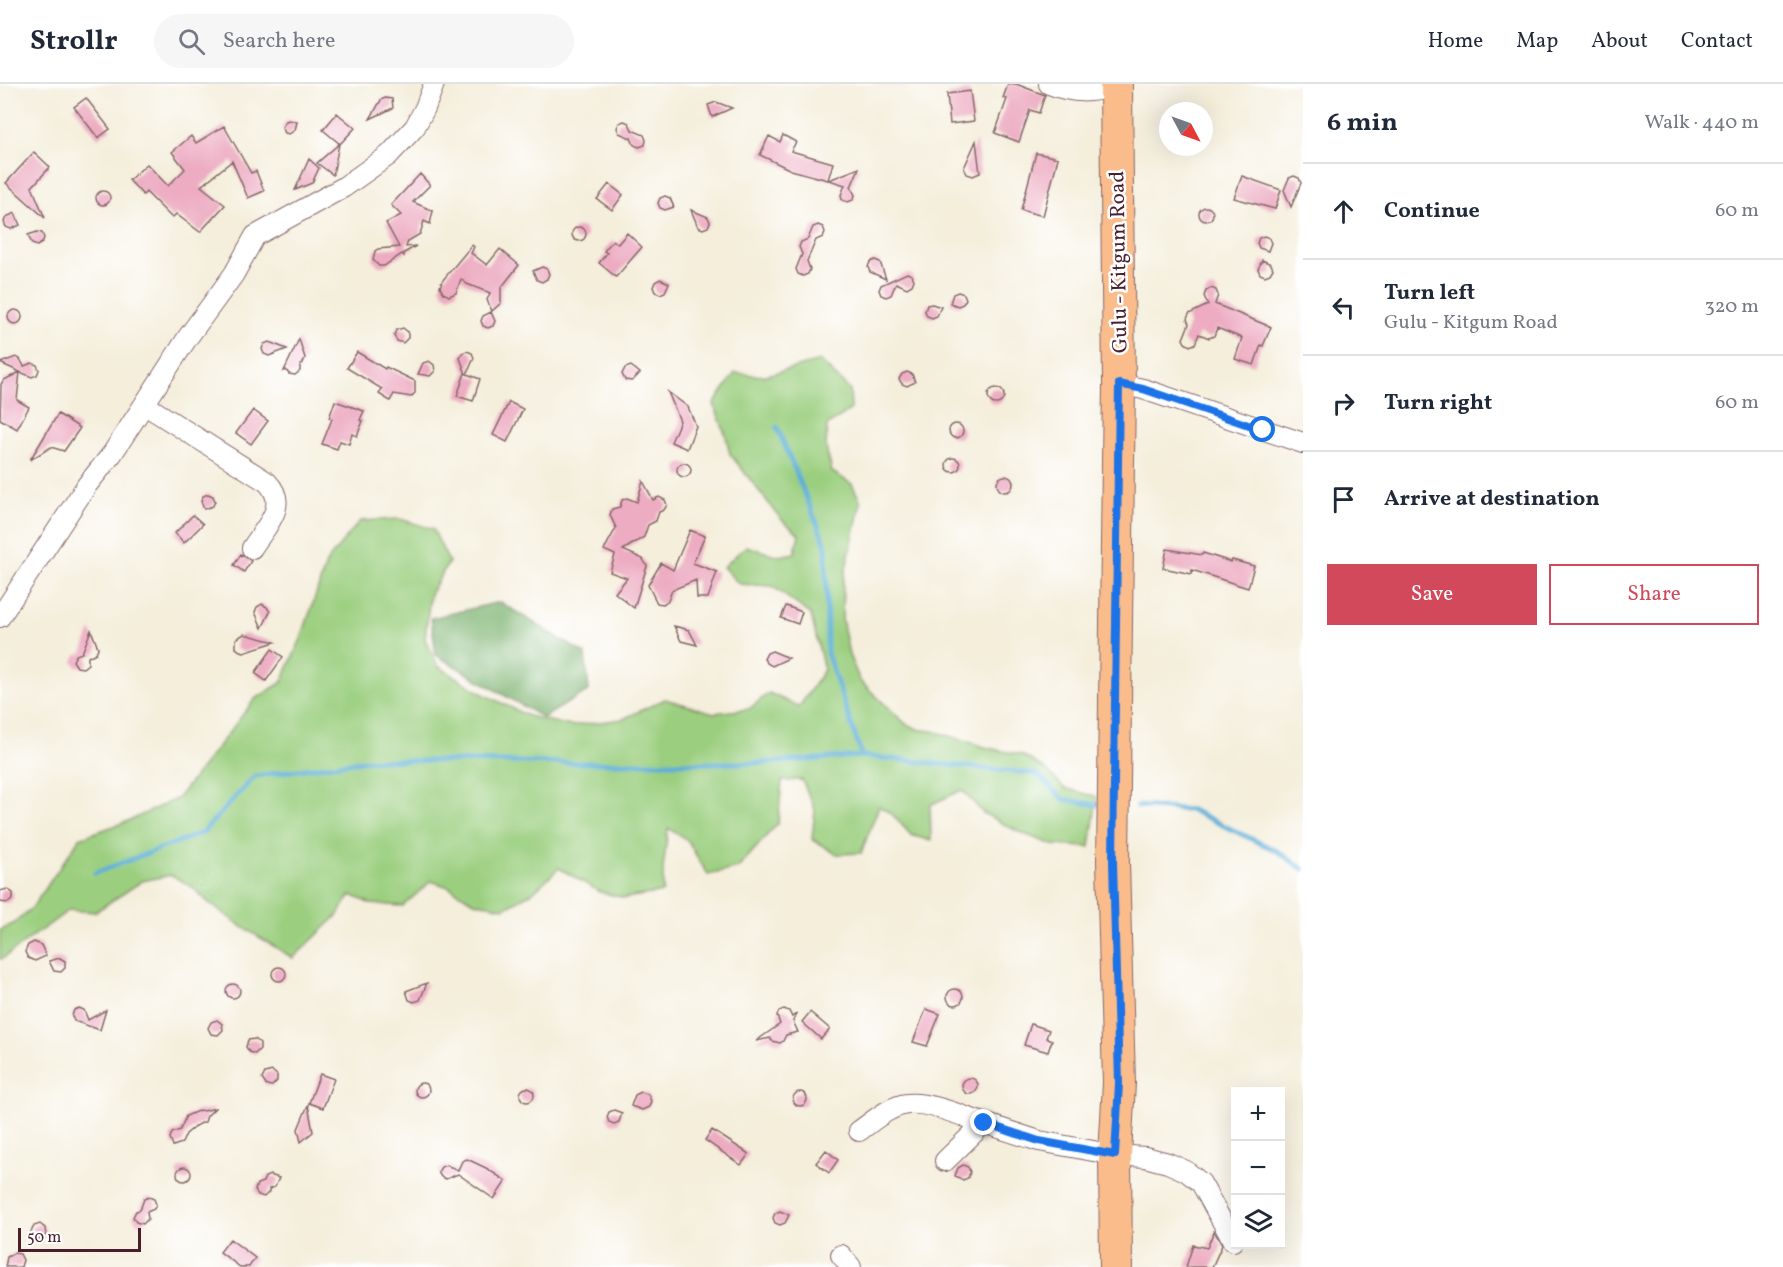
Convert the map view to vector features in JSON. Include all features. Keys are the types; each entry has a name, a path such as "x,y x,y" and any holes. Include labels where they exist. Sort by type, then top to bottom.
{"main road":[{"name":"Gulu - Kitgum Road","path":"1116,85 1119,384 1113,862 1119,1083 1115,1155 1116,1267"}],"street":[{"path":"0,617 87,485 112,454 188,337 234,274 255,236 344,187 389,154 415,127 434,84"},
{"path":"1049,84 1066,90 1091,93 1116,85"},
{"path":"1119,384 1143,389 1303,442"},
{"path":"145,405 272,487 277,496 276,511 252,548"},
{"path":"859,1131 895,1107 909,1103 942,1109 1039,1141 1115,1155 1144,1157 1168,1163 1186,1171 1201,1183 1231,1237"},
{"path":"945,1161 984,1123"}],"green space":[{"path":"820,361 850,390 851,409 827,426 826,448 832,472 852,484 861,502 843,581 842,619 849,655 860,681 906,724 988,748 1022,755 1045,769 1064,788 1097,797 1090,847 1053,845 1019,832 983,813 962,790 930,805 931,841 911,835 892,814 879,806 861,853 836,854 812,839 815,810 802,780 782,781 778,823 738,868 708,875 687,840 668,828 663,892 625,898 600,892 559,868 532,893 504,908 474,902 449,887 431,881 403,906 371,904 351,895 337,916 293,958 241,926 209,903 191,886 171,875 142,881 95,912 69,910 0,959 0,930 13,924 32,908 80,838 131,820 178,798 255,699 281,683 301,639 327,561 360,521 400,519 433,529 449,562 430,594 425,639 438,666 481,693 528,716 571,726 623,719 665,699 714,713 749,709 769,693 799,707 824,670 811,615 772,586 739,584 723,567 746,546 779,556 795,553 799,534 782,520 730,454 714,404 735,373 763,376"},
{"path":"500,602 585,654 589,690 543,718 436,655 431,618"}],"building":[{"path":"1008,84 1016,84 1045,95 1039,113 1030,110 1019,142 995,133 1007,99 1003,98"},
{"path":"970,91 974,121 950,124 947,94"},
{"path":"86,98 110,129 98,138 74,107"},
{"path":"392,99 393,108 370,119 381,100"},
{"path":"716,102 732,108 712,117 708,105"},
{"path":"337,113 355,128 340,144 323,130"},
{"path":"289,120 297,122 295,130 289,134 285,133 282,127"},
{"path":"624,121 629,123 632,130 644,135 645,145 639,147 634,145 631,138 619,133 617,128 619,123"},
{"path":"224,126 251,173 256,171 264,191 248,198 232,161 201,186 225,205 200,232 176,214 172,218 146,192 143,195 129,180 147,164 168,186 185,169 172,152 191,136 196,143"},
{"path":"783,135 796,142 791,151 833,163 828,180 791,170 760,155 769,136 780,142"},
{"path":"976,141 980,173 973,176 967,174 964,168"},
{"path":"339,144 333,175 317,163"},
{"path":"34,152 50,167 32,187 45,218 6,183"},
{"path":"1036,153 1058,158 1043,216 1021,210"},
{"path":"309,159 319,168 312,183 295,190"},
{"path":"859,168 851,187 855,195 853,200 848,202 842,200 841,195 845,185 829,180"},
{"path":"420,174 430,185 413,202 433,211 430,224 424,221 420,234 408,241 406,247 416,246 404,253 404,256 402,254 384,266 379,266 373,260 375,251 399,247 386,223 401,215 391,205"},
{"path":"1242,176 1281,190 1275,209 1234,198"},
{"path":"1294,176 1299,178 1301,183 1291,207 1284,190 1289,178"},
{"path":"609,184 623,195 612,210 597,199"},
{"path":"103,191 108,193 110,198 108,203 103,205 98,203 96,198 98,193"},
{"path":"665,196 670,198 674,207 665,210 660,208 658,203 660,198"},
{"path":"1206,207 1211,209 1213,214 1211,219 1206,221 1201,219 1199,214 1201,209"},
{"path":"691,210 708,217 710,222 708,227 703,229 698,227"},
{"path":"15,213 20,225 11,229 6,227 4,222 6,217"},
{"path":"818,225 823,227 825,232 823,237 816,240 807,261 810,269 808,274 803,276 798,274 796,269 802,254 799,247 801,242 808,239 813,227"},
{"path":"579,227 584,229 586,234 584,239 579,241 574,239 572,234 574,229"},
{"path":"42,233 44,238 37,246 32,244 28,235"},
{"path":"627,233 642,247 616,277 599,263 607,253 604,251 613,240 618,244"},
{"path":"1264,236 1269,238 1271,243 1268,251 1259,248 1257,243 1259,238"},
{"path":"472,245 474,247 471,253 487,265 500,249 519,265 501,288 501,303 492,311 487,300 490,293 467,284 461,279 456,293 449,296 443,293 440,287 442,281"},
{"path":"875,260 880,262 886,279 870,272 868,267 870,262"},
{"path":"1262,260 1271,264 1273,269 1265,276 1260,274 1258,269"},
{"path":"542,267 547,269 549,274 542,282 537,280 533,271"},
{"path":"907,273 912,275 914,280 912,285 907,288 896,283 891,295 886,297 881,295 879,290 881,285"},
{"path":"660,279 669,283 665,292 660,294 655,292 653,287"},
{"path":"1211,288 1216,290 1218,295 1215,304 1271,327 1254,365 1235,359 1242,338 1217,328 1214,336 1209,338 1199,334 1195,344 1190,346 1185,343 1183,339 1189,324 1187,319 1189,314 1208,305 1204,296"},
{"path":"958,292 964,294 966,299 958,306 950,303 953,294"},
{"path":"927,305 941,307 937,316 932,318 927,316 925,311"},
{"path":"15,310 20,312 22,317 20,322 15,324 10,322 8,317 10,312"},
{"path":"491,312 495,321 493,326 488,328 483,326 481,321 483,316"},
{"path":"403,328 408,332 408,338 403,343 397,341 394,336 396,330"},
{"path":"299,339 305,358 300,365 300,371 295,375 289,374 286,370 284,371"},
{"path":"269,342 287,349 269,356 264,354 262,349 264,344"},
{"path":"467,351 472,353 474,358 467,374 480,379 473,401 457,396 466,374 460,358 462,353"},
{"path":"357,352 385,369 386,367 415,381 415,393 411,397 394,394 390,401 379,394 382,389 347,368"},
{"path":"16,357 24,366 32,363 37,365 39,370 37,375 32,377 0,363"},
{"path":"429,361 434,365 435,371 430,376 418,374 423,363"},
{"path":"631,366 640,373 632,381 625,380 622,374 625,368"},
{"path":"20,372 17,400 29,407 17,429 0,419 1,384"},
{"path":"907,372 912,374 915,382 907,386 899,379"},
{"path":"996,388 1002,390 1004,396 1002,402 996,404 990,402 988,396 990,390"},
{"path":"668,392 688,407 696,426 687,449 671,442 680,421"},
{"path":"335,401 364,411 357,436 352,434 349,444 340,441 337,449 322,444 332,419 329,418"},
{"path":"509,402 523,409 507,442 493,435"},
{"path":"253,410 268,421 251,444 236,433"},
{"path":"58,414 80,428 64,451 51,447 30,460"},
{"path":"956,424 961,426 963,431 961,436 956,438 951,436 949,431 951,426"},
{"path":"953,458 958,460 960,465 958,470 953,472 948,470 946,465 948,460"},
{"path":"684,463 689,465 691,470 689,475 684,477 679,475 677,470 679,465"},
{"path":"1002,476 1008,476 1013,484 1011,490 1002,492 997,487 997,481"},
{"path":"643,481 653,500 659,497 665,500 667,505 659,512 656,521 648,525 644,537 623,550 643,559 647,566 634,608 615,593 627,578 610,572 615,555 604,550 616,528 610,515 612,509 620,507 622,500 627,498 637,502"},
{"path":"208,494 213,496 215,501 213,506 204,509 201,501 203,496"},
{"path":"193,515 203,524 184,543 175,533"},
{"path":"690,530 705,536 693,563 717,572 708,598 697,598 696,580 672,590 668,601 663,604 657,603 648,585 661,563 673,570"},
{"path":"1167,549 1202,555 1203,553 1231,562 1232,560 1254,566 1248,588 1192,570 1192,574 1163,568"},
{"path":"241,554 251,561 244,572 234,565"},
{"path":"262,604 270,612 262,628 255,612"},
{"path":"786,606 802,612 798,624 781,618"},
{"path":"674,626 689,630 697,645 681,641"},
{"path":"91,630 98,648 96,653 88,657 88,664 83,668 77,667 73,661 76,655 82,653"},
{"path":"244,634 275,642 244,652 240,651 236,648 236,639"},
{"path":"272,649 283,657 266,681 255,673"},
{"path":"772,651 789,658 772,666 764,659 767,653"},
{"path":"7,889 13,893 13,899 8,903 0,902 0,891"},
{"path":"34,942 41,945 46,956 35,961 28,958 25,952 28,945"},
{"path":"60,958 65,961 65,968 61,972 54,971 49,961"},
{"path":"279,967 284,969 286,974 284,979 279,981 274,979 272,974 274,969"},
{"path":"427,983 420,1000 414,1002 409,1000 406,991"},
{"path":"233,984 238,986 240,991 238,996 233,998 228,996 226,991 228,986"},
{"path":"955,989 963,997 955,1005 947,997"},
{"path":"79,1008 84,1010 88,1020 106,1010 100,1030 74,1021 72,1016 74,1010"},
{"path":"784,1009 789,1011 792,1017 797,1013 793,1021 798,1032 786,1035 780,1043 770,1038 756,1041 780,1024 777,1016 779,1011"},
{"path":"926,1009 940,1014 927,1046 913,1042"},
{"path":"810,1012 830,1029 821,1039 802,1022"},
{"path":"217,1020 222,1024 223,1030 218,1035 211,1034 208,1028 211,1022"},
{"path":"1031,1024 1049,1030 1046,1038 1052,1040 1048,1052 1024,1045"},
{"path":"255,1039 260,1043 260,1049 255,1054 249,1052 246,1047 248,1040"},
{"path":"272,1071 277,1075 277,1081 272,1086 266,1085 262,1079 265,1073"},
{"path":"320,1074 334,1079 323,1108 309,1103"},
{"path":"970,1078 976,1080 978,1086 976,1092 970,1094 964,1092 962,1086 964,1080"},
{"path":"422,1083 427,1085 429,1090 427,1095 422,1097 417,1095 415,1090 417,1085"},
{"path":"527,1088 532,1090 534,1095 532,1100 527,1102 522,1100 520,1095 522,1090"},
{"path":"641,1092 648,1094 651,1101 649,1107 642,1110 631,1106 635,1095"},
{"path":"800,1092 805,1094 807,1099 805,1104 800,1106 795,1104 793,1099 795,1094"},
{"path":"308,1105 313,1132 301,1142 298,1129"},
{"path":"215,1108 207,1116 205,1122 186,1134 182,1143 173,1146 170,1138 172,1133 180,1130 186,1116 200,1110"},
{"path":"614,1110 622,1113 619,1122 614,1124 609,1122 607,1117 609,1112"},
{"path":"712,1130 749,1154 741,1165 705,1140"},
{"path":"826,1150 838,1160 829,1173 816,1163"},
{"path":"467,1159 506,1181 494,1199 458,1174 446,1179 438,1172 446,1165 458,1170 462,1161"},
{"path":"963,1165 968,1167 970,1172 968,1178 963,1180 955,1176 958,1168"},
{"path":"184,1167 189,1169 191,1174 189,1179 184,1181 179,1179 177,1174 179,1169"},
{"path":"270,1175 279,1178 275,1187 269,1189 264,1197 258,1195 255,1190 257,1184"},
{"path":"149,1197 154,1199 156,1204 154,1209 147,1212 148,1219 143,1224 136,1222 133,1217 136,1211 140,1210 144,1199"},
{"path":"780,1211 789,1215 785,1223 780,1225 775,1223 773,1218 775,1213"},
{"path":"40,1224 45,1228 46,1235 41,1239 35,1238 31,1232 34,1226"},
{"path":"1214,1231 1222,1245 1212,1267 1186,1267 1193,1245 1207,1248"},
{"path":"230,1239 255,1258 249,1267 240,1267 220,1252"},
{"path":"14,1253 20,1254 23,1260 21,1267 5,1267 7,1257"}],"waterway":[{"path":"777,427 826,545 827,653 862,756"},
{"path":"95,873 202,833 255,776 369,760 761,763 862,756 1037,774 1063,799 1097,805"},
{"path":"1138,806 1191,810 1277,851 1303,869"}],"route":[{"path":"984,1123 1039,1141 1115,1155 1119,1083 1113,862 1119,384 1143,389 1263,430"}]}
